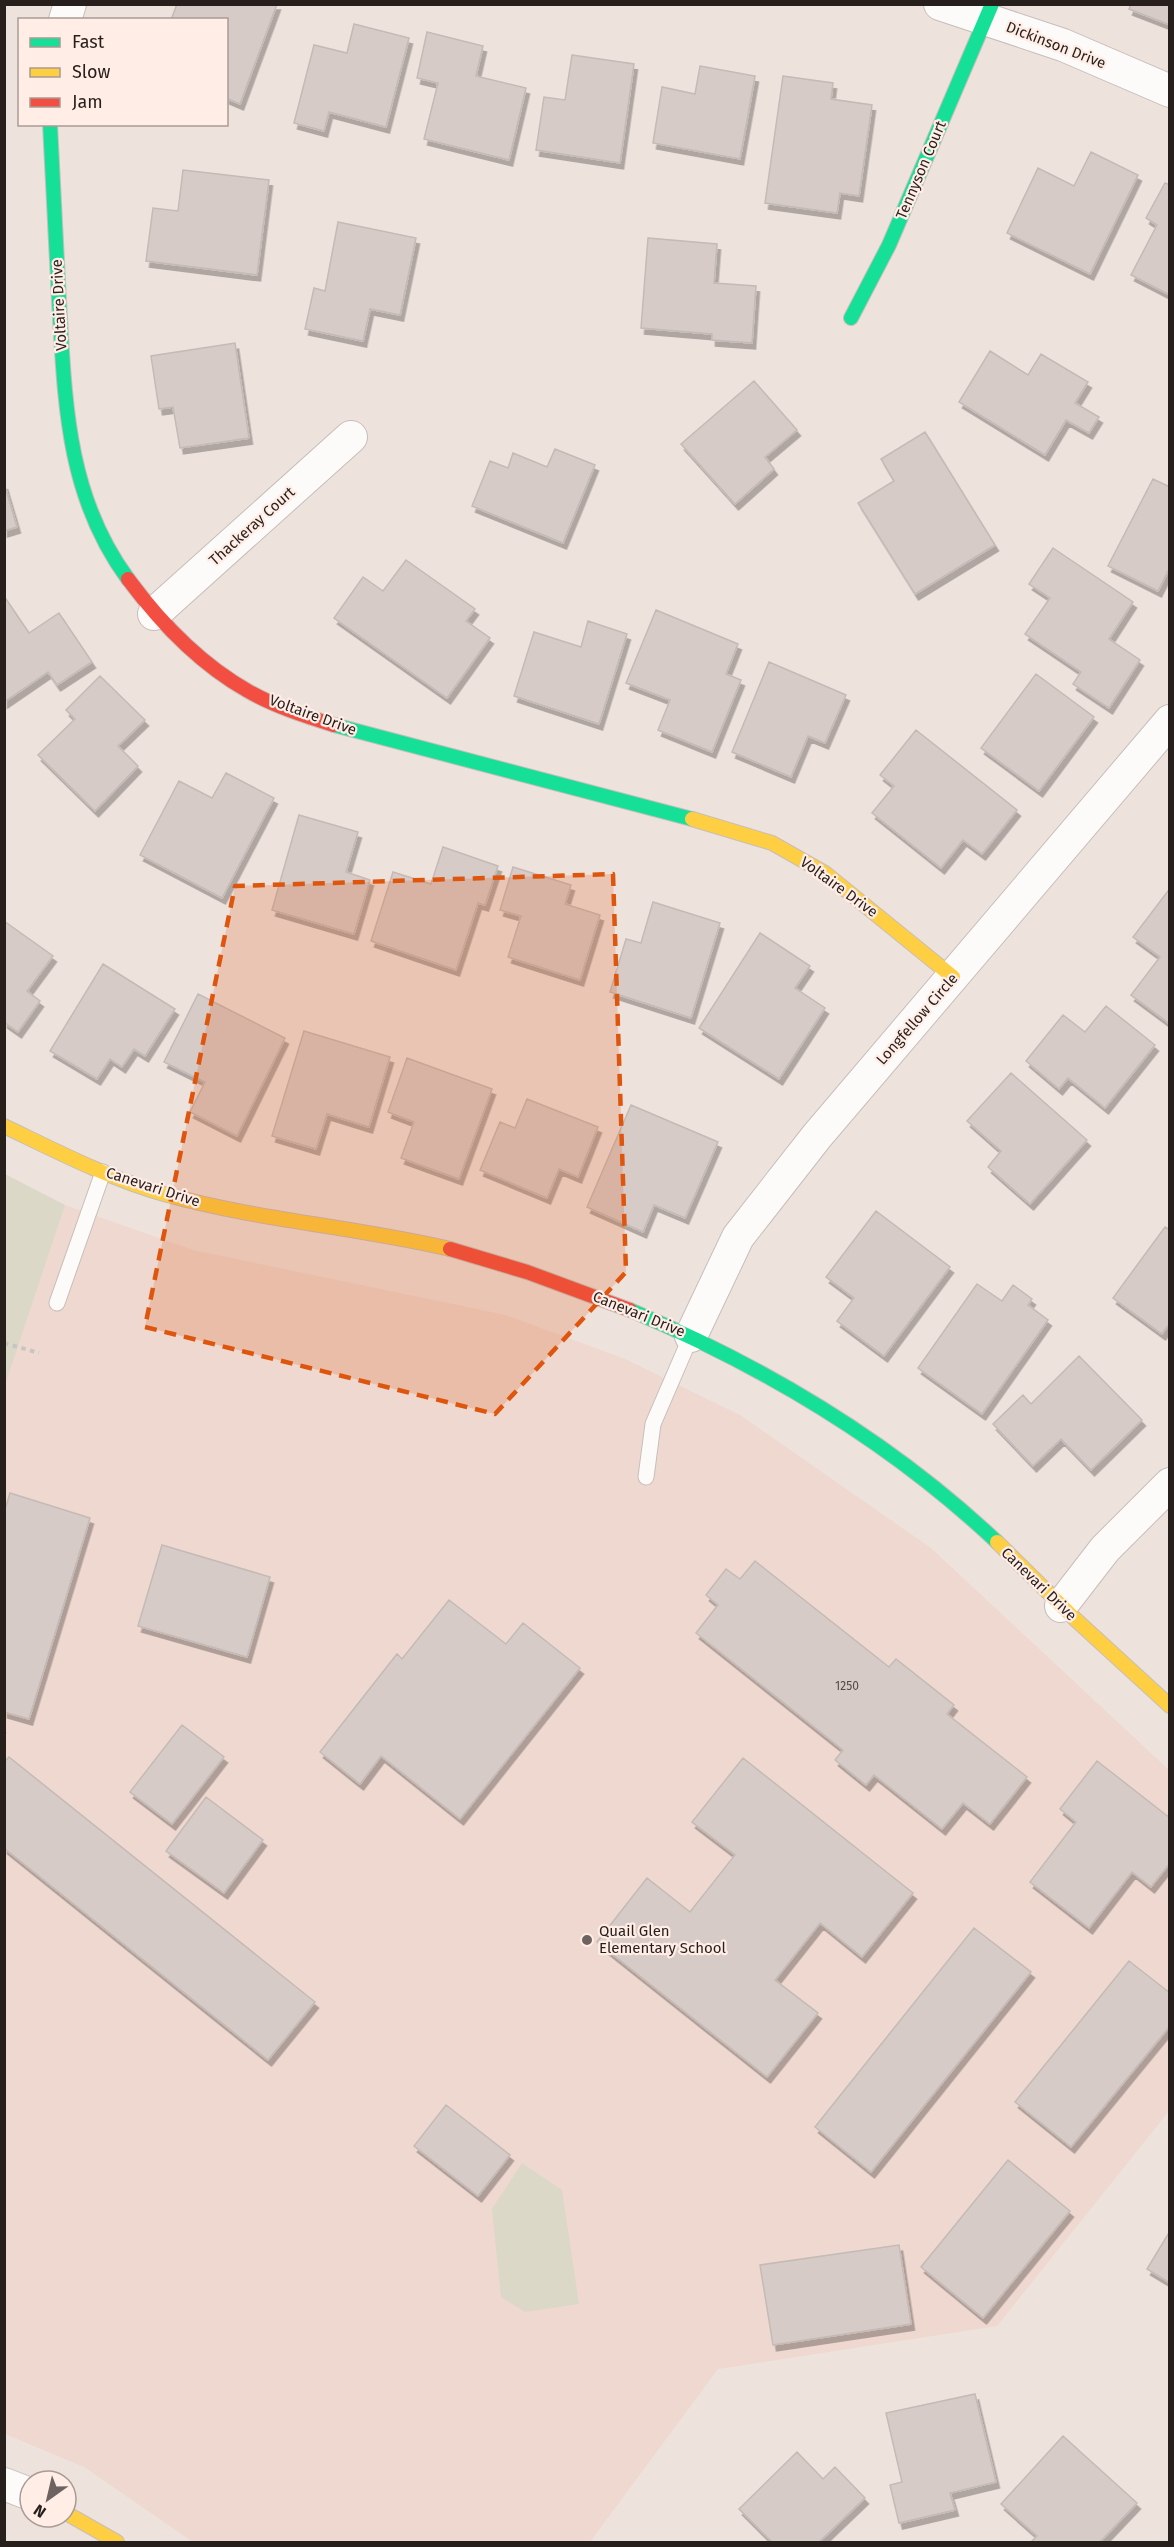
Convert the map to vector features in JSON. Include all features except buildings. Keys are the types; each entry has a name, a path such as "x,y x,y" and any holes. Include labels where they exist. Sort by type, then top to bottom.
{"street":[{"name":"Dickinson Drive","path":"940,4 989,12 1170,91"},
{"name":"Tennyson Court","path":"851,318 889,245 989,12"},
{"name":"Voltaire Drive","path":"50,126 65,407 75,466 93,521 122,572 154,614 195,653 248,691 309,717 374,737 712,824 772,843 825,873 953,977"},
{"name":"Thackeray Court","path":"154,614 351,437"},
{"name":"Longfellow Circle","path":"691,1336 738,1237 817,1136 1170,721"},
{"name":"Canevari Drive","path":"4,1126 103,1172 180,1199 256,1214 367,1230 452,1250 550,1279 643,1314 758,1369 819,1406 928,1483 984,1529 1061,1606 1170,1706"},
{"path":"1061,1606 1105,1549 1170,1484"},
{"path":"78,2520 117,2542"}],"lane":[{"path":"57,1303 103,1172"},
{"path":"646,1477 653,1424 691,1336"}],"path":[{"path":"4,1343 39,1353"}],"highlighted area":[{"path":"613,874 626,1272 495,1414 145,1327 235,886"}],"shaded area":[{"path":"5,1174 65,1205 5,1385"},
{"name":"Quail Glen Elementary School","path":"65,1205 193,1250 506,1315 625,1359 740,1415 931,1548 1169,1770 1169,2111 997,2326 718,2369 590,2542 193,2542 84,2467 5,2434 4,1385"},
{"path":"522,2163 562,2190 579,2304 525,2312 501,2297 492,2209"}],"traffic: fast":[{"path":"851,318 889,245 992,4"},
{"path":"50,126 59,301 72,446 92,514 107,547 128,579"},
{"path":"334,725 692,819"},
{"path":"630,1310 729,1356 824,1410 914,1472 997,1542"}],"traffic: slow":[{"path":"692,819 772,843 825,873 953,977"},
{"path":"4,1126 102,1172 164,1194 271,1217 450,1249"},
{"path":"997,1542 1075,1619 1170,1706"},
{"path":"78,2520 117,2542"}],"traffic: jam":[{"path":"128,579 182,641 230,680 268,701 334,725"},
{"path":"450,1249 527,1272 630,1310"}],"place":[{"name":"Quail Glen Elementary School","path":"587,1940"}]}
